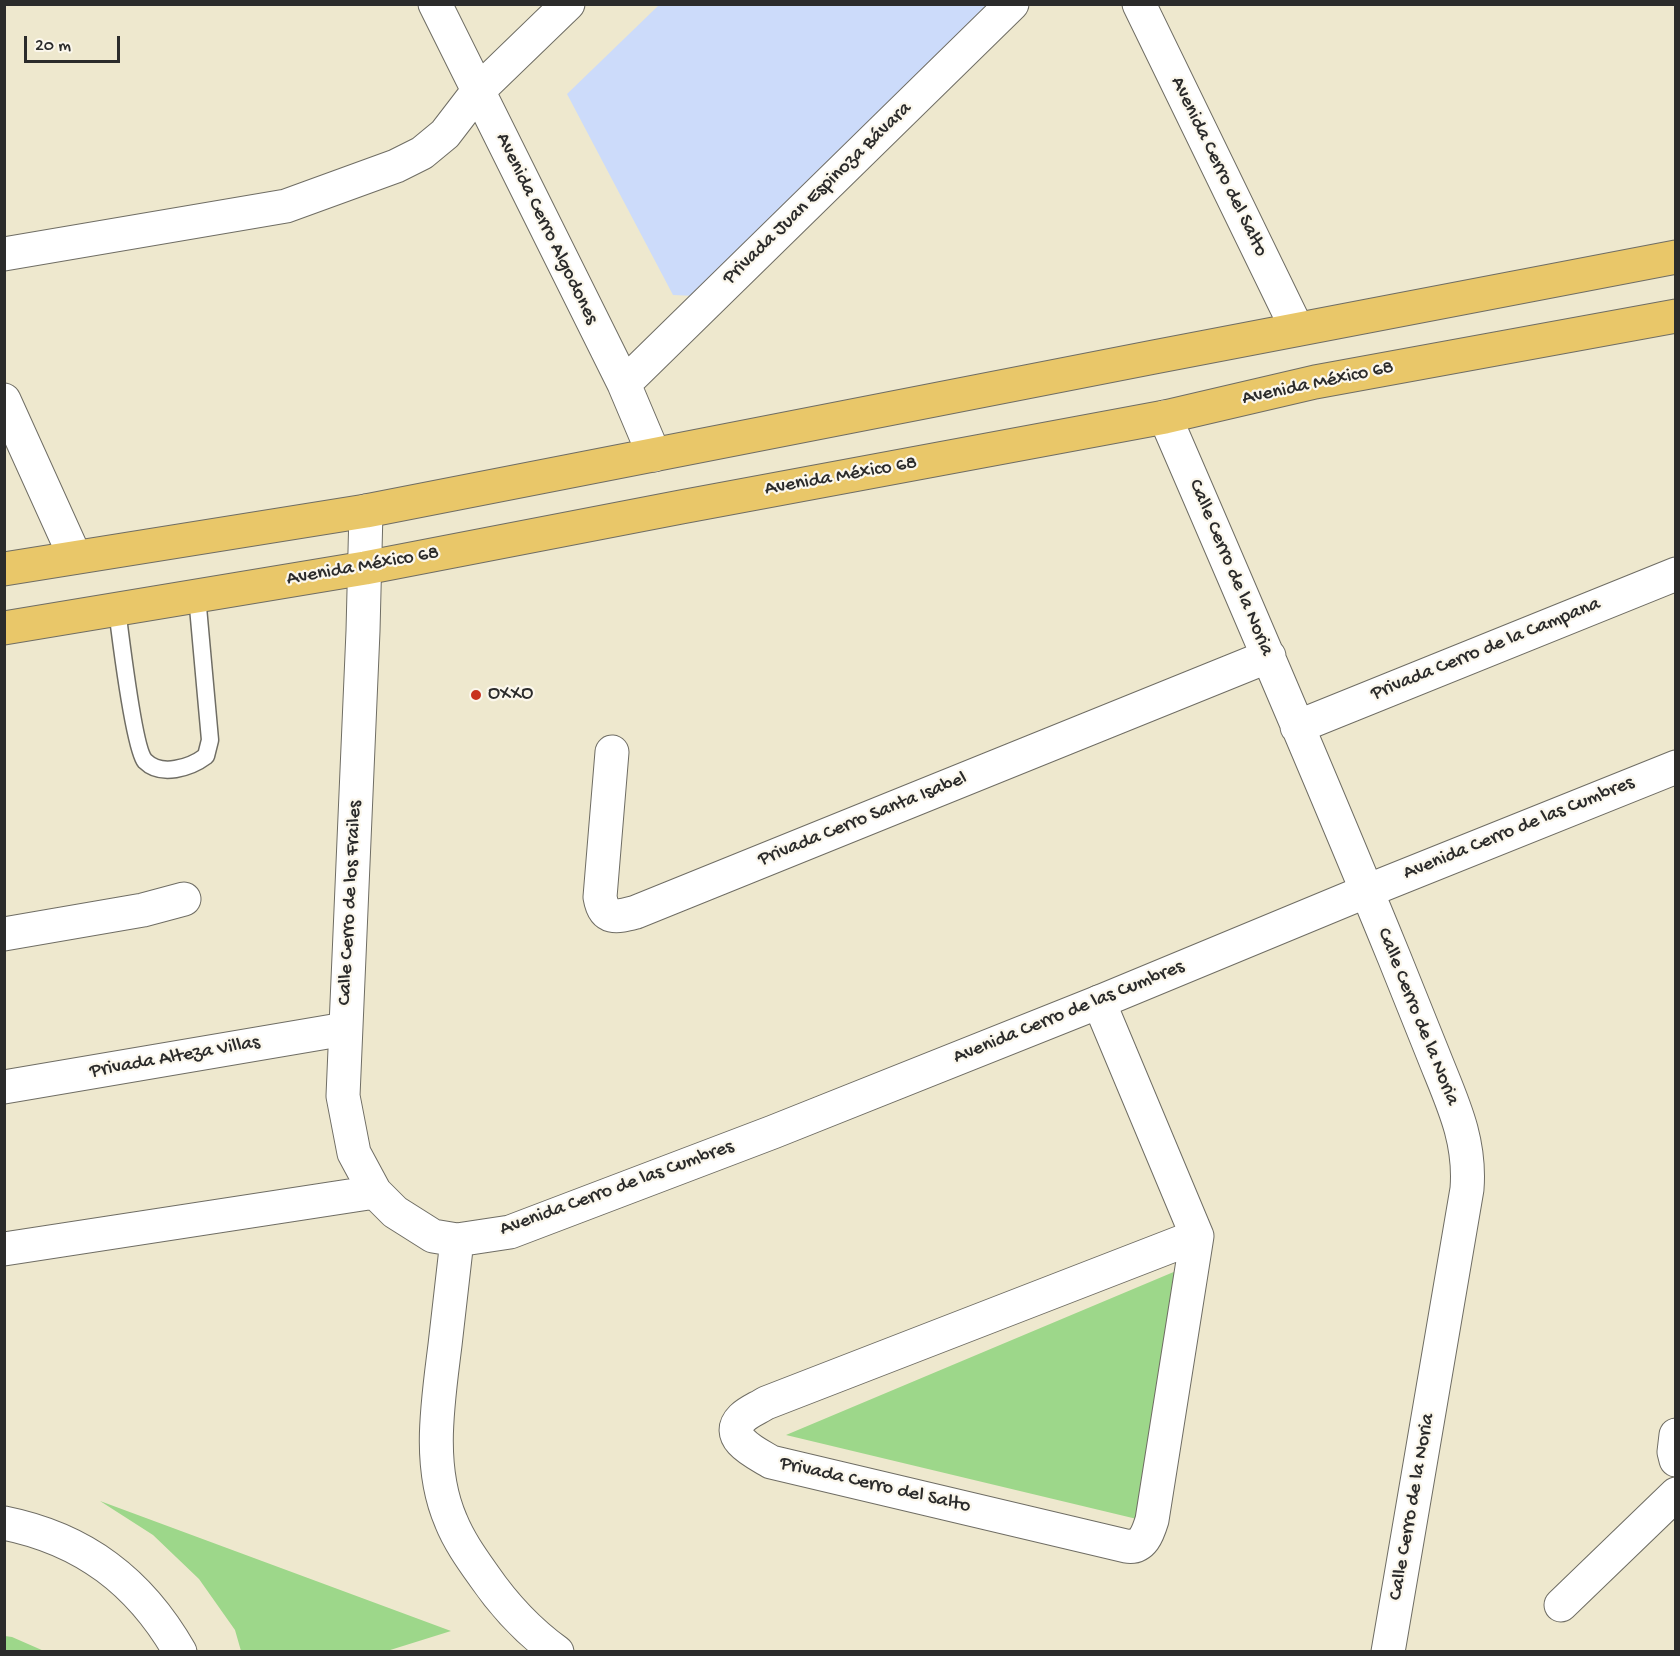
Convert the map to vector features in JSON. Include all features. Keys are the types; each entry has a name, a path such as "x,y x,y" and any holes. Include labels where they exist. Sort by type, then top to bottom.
{"main road":[{"path":"4,569 366,511 1676,257"},
{"name":"Avenida México 68","path":"4,628 364,568 704,502 1165,417 1315,382 1676,316"}],"street":[{"name":"Avenida Cerro Algodones","path":"435,4 624,384 654,455"},
{"path":"4,254 274,208 396,166 422,153 445,135 478,91 568,4"},
{"name":"Privada Juan Espinoza Bávara","path":"624,384 1012,4"},
{"name":"Avenida Cerro del Salto","path":"1139,4 1297,329"},
{"path":"4,400 75,557"},
{"name":"Calle Cerro de la Noria","path":"1165,417 1269,656 1366,891 1465,1141 1467,1189 1388,1652"},
{"name":"Calle Cerro de los Frailes","path":"366,511 343,1095 354,1153 375,1192 395,1212 433,1236 457,1240"},
{"name":"Privada Cerro de la Campana","path":"1297,727 1676,574"},
{"name":"Privada Cerro Santa Isabel","path":"612,752 600,897 606,913 615,916 636,912 1269,656"},
{"name":"Avenida Cerro de las Cumbres","path":"457,1240 510,1232 773,1132 1676,767"},
{"path":"4,934 142,910 184,898"},
{"path":"1099,1002 1197,1236"},
{"name":"Privada Alteza Villas","path":"4,1088 345,1029"},
{"path":"4,1249 375,1192"},
{"name":"Privada Cerro del Salto","path":"1197,1236 1152,1520 1145,1539 1133,1547 771,1462 744,1446 739,1440 738,1424 742,1418 766,1403 1197,1236"},
{"path":"457,1240 436,1436 439,1484 450,1521 469,1556 496,1595 542,1647"},
{"path":"1676,1435 1674,1452 1676,1460"},
{"path":"1561,1605 1676,1494"},
{"path":"4,1523 53,1538 107,1565 151,1608 171,1635 180,1652"}],"lane":[{"path":"117,609 137,736 143,760 152,766 164,769 188,767 206,756 210,740 197,596"}],"shaded area":[{"path":"659,5 994,5 696,296 673,295 567,94"}],"green space":[{"path":"1176,1271 1141,1520 786,1435"},
{"path":"100,1501 451,1631 387,1651 241,1651 235,1630 199,1579 153,1535"},
{"path":"5,1636 12,1637 44,1651 5,1651"}],"place":[{"name":"OXXO","path":"476,695"}]}
